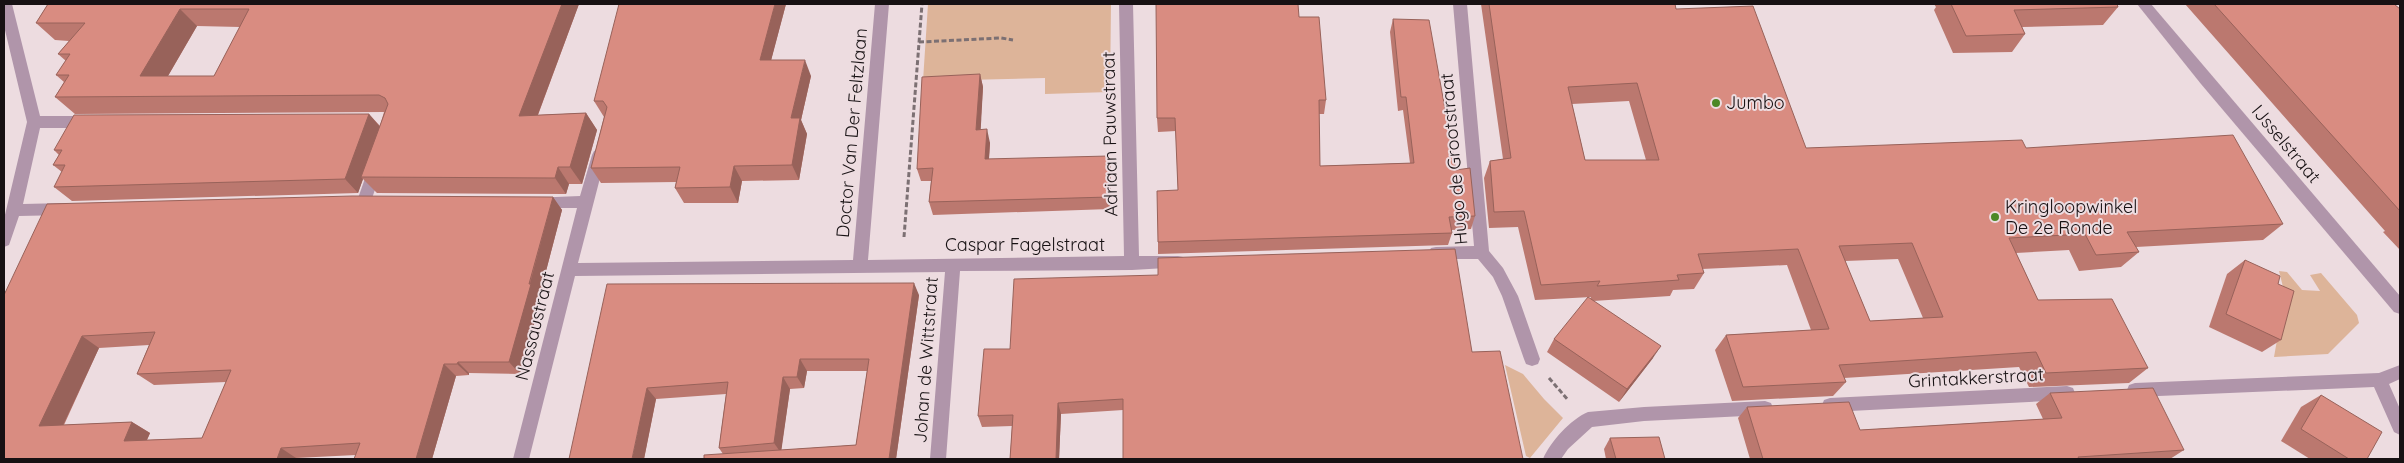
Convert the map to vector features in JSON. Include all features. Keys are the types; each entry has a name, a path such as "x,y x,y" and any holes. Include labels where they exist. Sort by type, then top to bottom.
{"street":[{"path":"4,241 14,210 34,122 5,4"},
{"name":"Doctor Van Der Feltzlaan","path":"860,265 882,4"},
{"name":"Adriaan Pauwstraat","path":"1126,4 1132,264"},
{"name":"Hugo de Grootstraat","path":"1460,4 1482,252 1487,262 1499,273 1514,302 1532,359"},
{"name":"IJsselstraat","path":"2144,4 2206,80 2400,307"},
{"path":"34,122 104,122"},
{"name":"Nassaustraat","path":"521,459 568,270 603,140"},
{"path":"380,156 359,201 383,201"},
{"path":"519,202 586,202"},
{"path":"14,210 84,208"},
{"path":"1424,254 1482,252"},
{"name":"Caspar Fagelstraat","path":"568,270 902,264 1132,264 1190,262"},
{"name":"Johan de Wittstraat","path":"938,459 953,264"},
{"path":"2118,391 2378,380 2400,372"},
{"path":"2378,380 2400,427"},
{"name":"Grintakkerstraat","path":"1812,406 2078,393"},
{"path":"1551,459 1562,444 1588,420 1644,414 1782,407"}],"path":[{"path":"902,264 922,4"},
{"path":"919,42 1001,38 1013,40"},
{"path":"1532,359 1588,420"}],"shaded area":[{"path":"928,4 1111,4 1110,92 1045,94 1045,78 923,81"},
{"path":"2279,271 2287,272 2302,290 2320,291 2310,275 2321,273 2357,315 2359,323 2328,354 2274,357 2285,295"},
{"path":"1505,365 1523,374 1563,418 1530,458 1526,456"}],"building":[{"path":"48,4 562,4 519,116 586,113 570,167 558,167 555,178 361,177 388,104 385,98 379,95 55,97 69,75 56,75 70,54 58,54 85,23 36,23","holes":["180,9 249,9 214,76 140,76"]},
{"path":"619,4 775,4 760,60 805,60 791,118 800,118 792,165 734,166 730,187 675,188 680,167 591,168 607,107 603,101 594,101"},
{"path":"1156,4 1298,4 1299,17 1319,17 1326,100 1319,100 1320,166 1414,163 1406,97 1401,97 1393,19 1429,20 1456,170 1470,168 1475,216 1449,217 1452,233 1158,242 1157,191 1178,190 1175,118 1157,118"},
{"path":"1489,4 1675,4 1676,9 1753,6 1806,148 2022,140 2026,148 2233,135 2283,224 2127,232 2139,252 2096,255 2085,234 2009,238 2038,300 2112,299 2148,368 2046,373 2036,352 1839,365 1846,382 1743,387 1726,335 1829,329 1798,249 1698,254 1704,273 1677,275 1679,280 1597,286 1600,281 1541,285 1524,211 1494,212 1490,161 1511,158","holes":["1637,83 1659,160 1585,160 1568,87","1912,243 1943,317 1870,321 1839,246"]},
{"path":"1951,4 2117,4 2118,7 2014,10 2025,34 1966,36"},
{"path":"2214,4 2394,4 2400,9 2400,211"},
{"path":"980,74 976,130 987,129 985,159 1109,156 1109,197 929,202 933,168 917,169 922,77"},
{"path":"369,114 345,179 54,187 65,165 53,165 62,150 54,150 74,115"},
{"path":"352,196 553,197 509,362 458,362 457,364 444,364 416,459 354,459 360,443 281,448 277,459 4,459 4,295 47,204","holes":["155,332 137,374 231,370 202,438 124,441 132,422 39,426 82,336"]},
{"path":"1455,249 1472,352 1500,351 1523,459 1123,459 1123,399 1058,403 1056,459 1010,459 1013,415 978,416 984,349 1010,349 1014,279 1158,275 1158,258"},
{"path":"2245,260 2280,276 2278,284 2294,291 2281,340 2226,314"},
{"path":"914,283 889,459 704,459 704,455 856,445 869,359 800,359 797,377 783,377 774,443 719,448 728,382 647,388 632,459 569,459 607,284"},
{"path":"1588,297 1661,346 1627,389 1554,339"},
{"path":"2153,388 2184,450 2078,457 2079,459 1763,459 1747,407 1849,402 1860,430 2062,418 2050,393"},
{"path":"2321,395 2382,432 2367,459 2349,459 2301,429"},
{"path":"1659,437 1665,459 1616,459 1610,438"}],"place":[{"name":"Jumbo","path":"1716,103"},
{"name":"Kringloopwinkel De 2e Ronde","path":"1995,217"}]}
